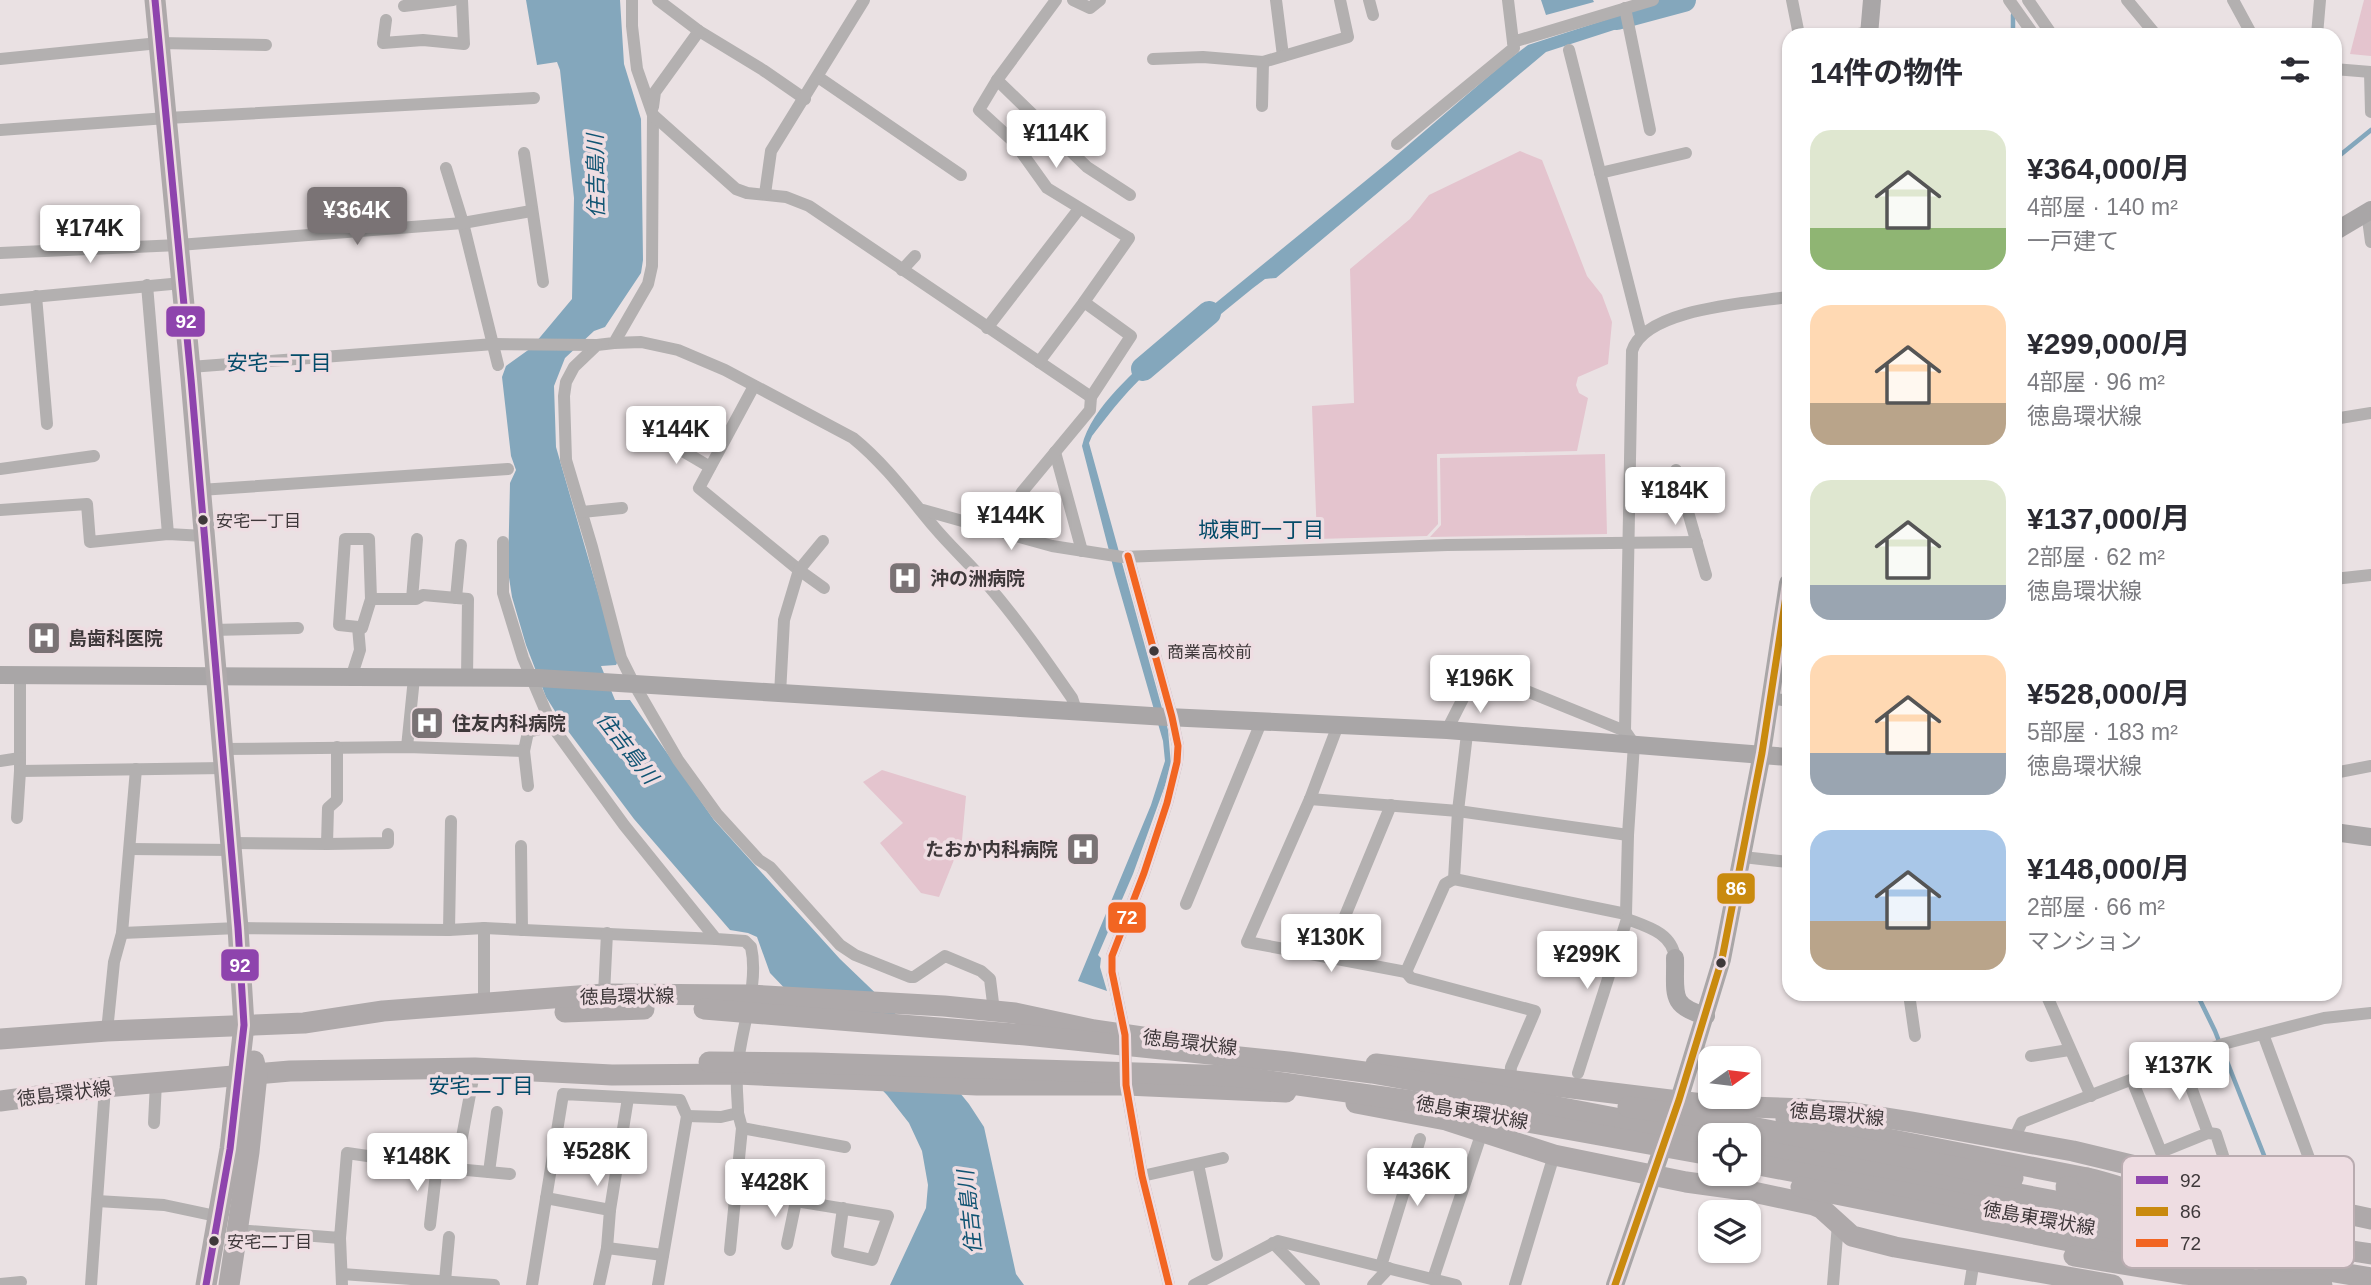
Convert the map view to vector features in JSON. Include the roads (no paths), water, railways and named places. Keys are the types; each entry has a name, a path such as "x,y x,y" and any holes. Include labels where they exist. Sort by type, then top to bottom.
{"main road":[{"path":"155,0 190,367 248,1075 249,1152 229,1285"},
{"name":"徳島環状線","path":"304,1023 383,1011 604,995 779,996 994,1011 1125,1035 1698,1104"},
{"name":"徳島環状線","path":"0,1039 244,1025 394,1022 599,1010 704,1009 1197,1051 1372,1073 1698,1134"},
{"name":"徳島東環状線","path":"475,1068 592,1062 815,1063 1234,1076 1402,1099 1698,1154"},
{"name":"徳島環状線","path":"0,1101 104,1087 248,1075 348,1069 475,1068 612,1075 737,1074 964,1084 1126,1085 1294,1092 1423,1115 1554,1155 1653,1175 1744,1189 1821,1208 1852,1236 1895,1247 2113,1285"},
{"path":"206,1285 216,1216 248,1075"},
{"path":"1473,1091 1695,1116 2013,1178 2122,1196"},
{"name":"徳島環状線","path":"1761,1107 1806,1108 1855,1113 2014,1139 2122,1163"},
{"path":"1735,1110 2122,1187"},
{"path":"1583,1132 1698,1161"},
{"path":"1761,1145 2122,1214"},
{"name":"徳島東環状線","path":"1761,1165 2122,1234"},
{"path":"1761,1177 1834,1196 2122,1252"},
{"path":"1821,1208 2122,1264"},
{"path":"2147,1268 2183,1274 2322,1285"},
{"path":"2176,1268 2221,1285"},
{"name":"徳島東環状線","path":"2310,1268 2371,1278"}],"street":[{"path":"404,6 453,0"},
{"path":"386,20 383,43 423,40 464,44 462,0"},
{"path":"632,0 637,69 652,112 736,189 747,194 786,197 809,206 1091,397"},
{"path":"658,0 699,31 805,99"},
{"path":"765,194 771,151 864,0"},
{"path":"1039,362 1129,238 1047,188 1014,142 979,110 997,80 1056,0"},
{"path":"1073,0 1090,8 1100,0"},
{"path":"1276,0 1283,56"},
{"path":"1153,59 1203,57 1263,62 1348,37 1340,0"},
{"path":"1369,0 1373,15"},
{"path":"1397,144 1514,48 1508,0"},
{"path":"1513,42 1653,0"},
{"path":"1792,0 1798,28"},
{"path":"1865,28 1872,0"},
{"path":"2008,0 2029,28"},
{"path":"2028,0 2047,28"},
{"path":"2127,0 2150,28"},
{"path":"2233,0 2248,28"},
{"path":"2318,28 2320,0"},
{"path":"1625,10 1650,131"},
{"path":"614,343 648,284 652,266 652,112 655,92 699,31"},
{"path":"0,59 159,43 266,45"},
{"path":"1569,50 1641,334"},
{"path":"1262,106 1263,62"},
{"path":"2342,70 2371,72 2371,112"},
{"path":"818,77 961,175"},
{"path":"997,80 1087,167 1130,195"},
{"path":"0,130 534,98"},
{"path":"524,153 543,282"},
{"path":"1600,173 1686,153"},
{"path":"446,168 463,223 498,365"},
{"path":"987,328 1080,209"},
{"path":"0,253 178,245 463,223 531,211"},
{"path":"2342,227 2369,211 2371,242"},
{"path":"902,270 915,256"},
{"path":"0,300 182,283"},
{"path":"147,285 168,534"},
{"path":"36,296 47,424"},
{"path":"1578,1073 1626,916 1630,738 1632,351 1641,334 1665,321 1709,309 1782,298"},
{"path":"1004,532 1022,492 1090,410 1091,397 1131,335 1084,302"},
{"path":"190,367 494,344 591,345 640,342 678,350 853,438 866,449 923,510 934,527 986,583 1027,633 1072,698 1076,710"},
{"path":"591,345 573,367 566,382 566,460 621,658 625,684 717,814 759,860 770,867 839,945 855,955 910,977 914,977 944,956 981,971 992,984 994,1011"},
{"path":"754,386 699,488 824,588"},
{"path":"2342,417 2371,413"},
{"path":"659,437 710,467"},
{"path":"1055,452 1082,551"},
{"path":"0,469 94,456"},
{"path":"200,490 508,469"},
{"path":"1676,470 1706,575"},
{"path":"0,510 87,504 90,542 168,534 204,536"},
{"path":"582,512 622,508"},
{"path":"923,510 1052,546 1119,556 1447,545 1697,542"},
{"path":"345,539 369,539 371,599 362,628 358,627 339,625 345,539"},
{"path":"412,599 417,539"},
{"path":"780,694 784,620 799,570 823,541"},
{"path":"503,542 503,593 523,658 535,678 552,726 624,825 716,939"},
{"path":"456,598 461,545"},
{"path":"1119,556 1164,717 1178,746 1170,793 1144,873 1112,956 1112,972 1125,1035 1126,1085 1142,1176 1169,1285"},
{"path":"2342,578 2371,575"},
{"path":"371,599 412,599 423,595 467,599 467,678"},
{"path":"351,678 360,650 358,627"},
{"path":"212,630 298,628"},
{"path":"1447,730 1477,671 1630,738"},
{"path":"1615,1285 1679,1101 1722,959 1762,753 1780,699 1782,671"},
{"path":"0,675 535,678 1164,717 1447,730 1467,734 1630,738 1782,756"},
{"path":"16,818 20,765 20,675"},
{"path":"407,747 414,678"},
{"path":"1186,904 1262,720"},
{"path":"1338,725 1310,799 1247,942 1406,972 1411,978 1535,1011 1511,1067 1510,1080"},
{"path":"528,786 524,751 528,732 552,726"},
{"path":"1454,879 1467,734"},
{"path":"0,761 20,765 136,769 337,747 524,751"},
{"path":"327,844 328,808 337,800 337,747"},
{"path":"2342,771 2371,766"},
{"path":"107,1031 114,962 122,933 136,769"},
{"path":"1310,799 1458,811 1628,835"},
{"path":"1328,957 1391,805"},
{"path":"449,930 451,821"},
{"path":"2342,833 2371,836"},
{"path":"130,849 388,843 388,834"},
{"path":"521,846 522,930"},
{"path":"1743,857 1782,861"},
{"path":"1406,972 1445,884 1454,879 1626,916 1661,933 1670,941 1675,958 1677,1000 1688,1012 1706,1016"},
{"path":"122,933 238,928 484,928 745,942 751,947 753,957 750,995 737,1074 738,1113 742,1128 730,1250"},
{"path":"484,928 484,1003"},
{"path":"604,995 607,933"},
{"path":"1910,1001 1915,1036"},
{"path":"2049,1001 2091,1096"},
{"path":"2014,1139 2022,1122 2180,1059 2220,1045 2324,1018 2371,1013"},
{"path":"2263,1034 2308,1156"},
{"path":"2031,1056 2069,1050"},
{"path":"2180,1059 2208,1133"},
{"path":"456,1169 475,1068"},
{"path":"2132,1080 2161,1152 2208,1133 2216,1134 2223,1156"},
{"path":"154,1123 156,1082"},
{"path":"91,1285 104,1087"},
{"path":"533,1285 563,1094 680,1100 687,1116 659,1285"},
{"path":"599,1285 607,1248 610,1210 628,1098"},
{"path":"489,1172 497,1112"},
{"path":"687,1116 721,1117 738,1113"},
{"path":"742,1128 845,1147"},
{"path":"1433,1279 1482,1132"},
{"path":"1373,1285 1385,1267 1420,1139"},
{"path":"494,1285 342,1279 340,1238 347,1153 510,1174"},
{"path":"1515,1285 1554,1155"},
{"path":"1142,1176 1223,1158"},
{"path":"1198,1164 1217,1255"},
{"path":"430,1224 436,1165"},
{"path":"737,1184 796,1200 842,1208 888,1216 872,1260 837,1252 842,1208"},
{"path":"546,1198 610,1210"},
{"path":"97,1200 164,1205 216,1216"},
{"path":"787,1244 796,1200"},
{"path":"1833,1285 1838,1224"},
{"path":"237,1230 340,1238"},
{"path":"445,1281 449,1237"},
{"path":"1194,1285 1216,1280 1278,1241 1456,1285"},
{"path":"1273,1243 1314,1285"},
{"path":"607,1248 663,1255"},
{"path":"1970,1285 1974,1260"},
{"path":"0,1284 21,1282"}],"water":[{"name":"住吉島川","path":"526,0 620,0 624,64 641,119 641,273 605,327 594,331 565,358 554,386 556,447 618,661 616,665 601,666 615,700 630,700 714,820 840,959 890,1007 969,1104 984,1127 1016,1274 1024,1285 890,1285 926,1208 928,1185 922,1151 909,1123 887,1095 770,973 757,937 730,930 634,819 565,727 546,697 526,645 512,597 508,571 510,483 516,470 511,456 502,377 506,366 531,348 572,299 574,198 560,70 557,62 537,65"},
{"path":"1541,0 1593,0 1594,2 1546,15"},
{"path":"1648,6 1651,18 1546,52 1276,278 1265,279 1189,340 1180,332 1528,45"},
{"path":"1166,342 1174,353 1150,370 1129,391 1089,443 1168,730 1171,765 1133,874 1098,955 1101,958 1100,967 1107,991 1078,981 1151,805 1165,761 1163,741 1082,446 1087,431 1105,403 1129,376"}],"waterway":[{"path":"1617,18 1684,0"},
{"path":"2013,15 2013,28"},
{"path":"2342,154 2371,130"},
{"path":"1143,369 1209,313"},
{"path":"2200,1001 2264,1156"}],"place":[{"name":"安宅一丁目","path":"203,520"},
{"name":"沖の洲病院","path":"905,578"},
{"name":"島歯科医院","path":"44,638"},
{"name":"商業高校前","path":"1154,651"},
{"name":"住友内科病院","path":"427,723"},
{"name":"たおか内科病院","path":"1083,849"},
{"name":"安宅二丁目","path":"214,1241"}],"district":[{"name":"安宅一丁目","path":"279,363"},
{"name":"城東町一丁目","path":"1261,530"},
{"name":"安宅二丁目","path":"481,1086"}]}
